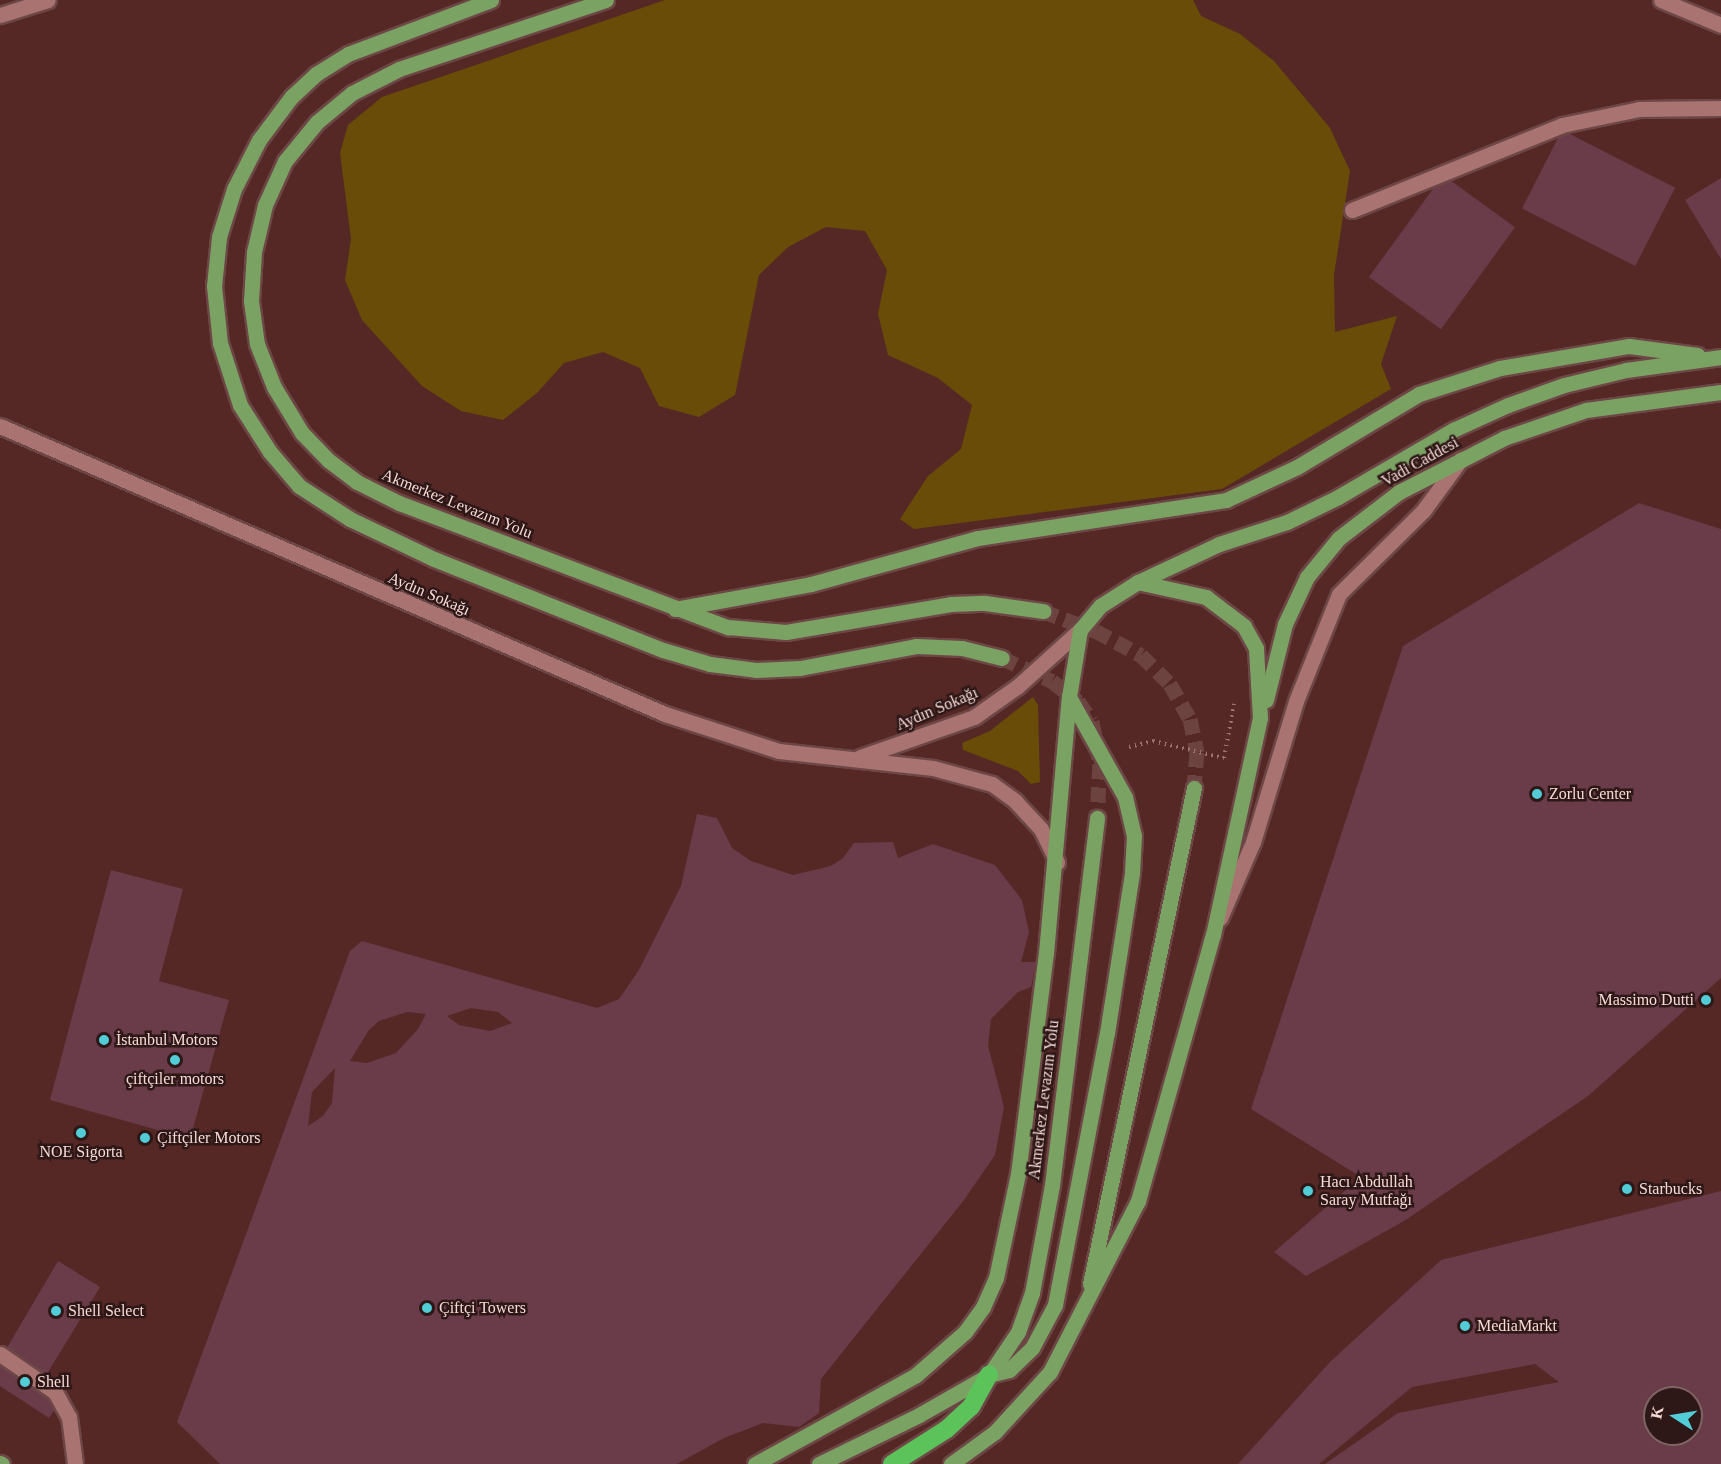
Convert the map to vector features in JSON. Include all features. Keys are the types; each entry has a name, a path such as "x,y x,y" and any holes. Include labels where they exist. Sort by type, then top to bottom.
{"highway":[{"path":"892,1464 947,1429 971,1407 989,1375"}],"main road":[{"path":"491,0 348,54 316,74 292,96 259,140 234,189 219,237 215,276 220,343 240,405 270,452 299,486 350,519 434,559 663,650 710,664 756,670 800,669 916,646 962,648 1002,658"},
{"name":"Akmerkez Levazım Yolu","path":"606,0 399,69 352,93 317,123 285,161 265,205 254,252 251,301 257,344 274,387 302,433 348,475 399,503 675,609 728,627 757,632 786,632 951,604 985,603 1043,611"},
{"path":"675,609 811,584 978,538 1226,500 1297,466 1419,394 1500,368 1629,346 1715,357"},
{"path":"755,1464 916,1375 965,1332 983,1307 996,1278 1018,1174 1057,862 1069,697 1080,630 1107,600 1138,582 1220,544 1287,522 1455,429 1508,405 1564,385 1626,370 1715,357"},
{"name":"Vadi Caddesi","path":"1260,718 1285,624 1301,587 1322,555 1399,492 1504,438 1586,410 1721,392"},
{"path":"951,1464 995,1432 1050,1372 1088,1293 1119,1245 1138,1201 1213,935 1260,718 1261,681 1256,648 1244,626 1206,597 1138,582"},
{"path":"819,1464 919,1415 989,1375 1009,1370 1032,1348 1054,1305 1079,1189 1132,873 1134,836 1125,797 1069,697"},
{"path":"1088,1293 1194,788"},
{"name":"Akmerkez Levazım Yolu","path":"989,1375 1018,1332 1032,1293 1052,1185 1097,818"}],"street":[{"path":"0,15 48,0"},
{"path":"1661,0 1721,25"},
{"path":"1352,210 1562,126 1639,109 1721,108"},
{"name":"Aydın Sokağı","path":"0,426 665,714 779,751 855,758 960,773 992,784 1015,801 1041,829 1057,862"},
{"path":"1213,935 1253,842 1296,701 1339,594 1423,510 1461,459"},
{"name":"Aydın Sokağı","path":"855,758 974,717 1017,686 1080,630"},
{"path":"0,1354 55,1392 69,1417 75,1464"}],"path":[{"path":"1129,747 1153,741 1224,758 1236,694"}],"shaded area":[{"path":"665,0 1193,0 1201,16 1240,34 1274,61 1330,128 1350,171 1334,275 1335,332 1397,316 1381,364 1391,389 1222,489 914,529 900,519 928,476 961,449 972,405 938,378 888,355 878,314 887,270 865,231 826,227 788,247 759,275 735,395 699,417 659,406 640,368 603,352 564,363 537,393 503,420 461,411 422,386 362,320 345,280 351,239 340,153 348,125 382,97"},
{"path":"1033,697 1038,705 1040,782 1031,784 1018,771 963,750 962,743 990,731"}],"building":[{"path":"1562,130 1675,188 1635,266 1522,208"},
{"path":"1443,175 1515,227 1441,329 1369,277"},
{"path":"1721,178 1721,259 1685,200"},
{"name":"Zorlu Center","path":"1639,503 1721,529 1721,978 1588,1096 1404,1221 1306,1276 1274,1252 1361,1177 1251,1109 1403,646"},
{"path":"697,814 717,818 732,848 751,861 793,875 831,866 843,858 854,843 893,842 898,858 933,844 995,865 1022,900 1029,932 1021,962 1036,962 1031,987 1018,992 991,1019 988,1046 1004,1107 995,1155 964,1200 821,1379 819,1413 799,1427 763,1423 724,1438 677,1464 220,1464 177,1422 350,951 362,941 597,1008 619,999 639,970 681,886","holes":["471,1008 498,1012 512,1023 490,1031 459,1025 447,1016","407,1012 426,1014 418,1029 396,1053 367,1063 350,1061 369,1030 379,1021","335,1068 332,1103 323,1116 308,1126 312,1092"]},
{"name":"İstanbul Motors","path":"111,870 183,889 159,981 229,1000 190,1139 50,1100"},
{"path":"1721,1191 1721,1464 1325,1464 1398,1413 1559,1382 1535,1364 1412,1387 1319,1464 1238,1464 1330,1362 1441,1260"},
{"path":"58,1261 100,1287 45,1377 67,1391 49,1418 0,1386 0,1353 5,1351"}],"tunnel":[{"path":"1043,611 1096,631 1141,655 1170,684 1190,719 1197,752 1194,788"},
{"path":"1002,658 1052,681 1078,701 1092,721 1100,764 1097,818"}],"place":[{"name":"Zorlu Center","path":"1537,794"},
{"name":"Massimo Dutti","path":"1706,1000"},
{"name":"İstanbul Motors","path":"104,1040"},
{"name":"çiftçiler motors","path":"175,1060"},
{"name":"NOE Sigorta","path":"81,1133"},
{"name":"Çiftçiler Motors","path":"145,1138"},
{"name":"Starbucks","path":"1627,1189"},
{"name":"Hacı Abdullah Saray Mutfağı","path":"1308,1191"},
{"name":"Çiftçi Towers","path":"427,1308"},
{"name":"Shell Select","path":"56,1311"},
{"name":"MediaMarkt","path":"1465,1326"},
{"name":"Shell","path":"25,1382"}]}
